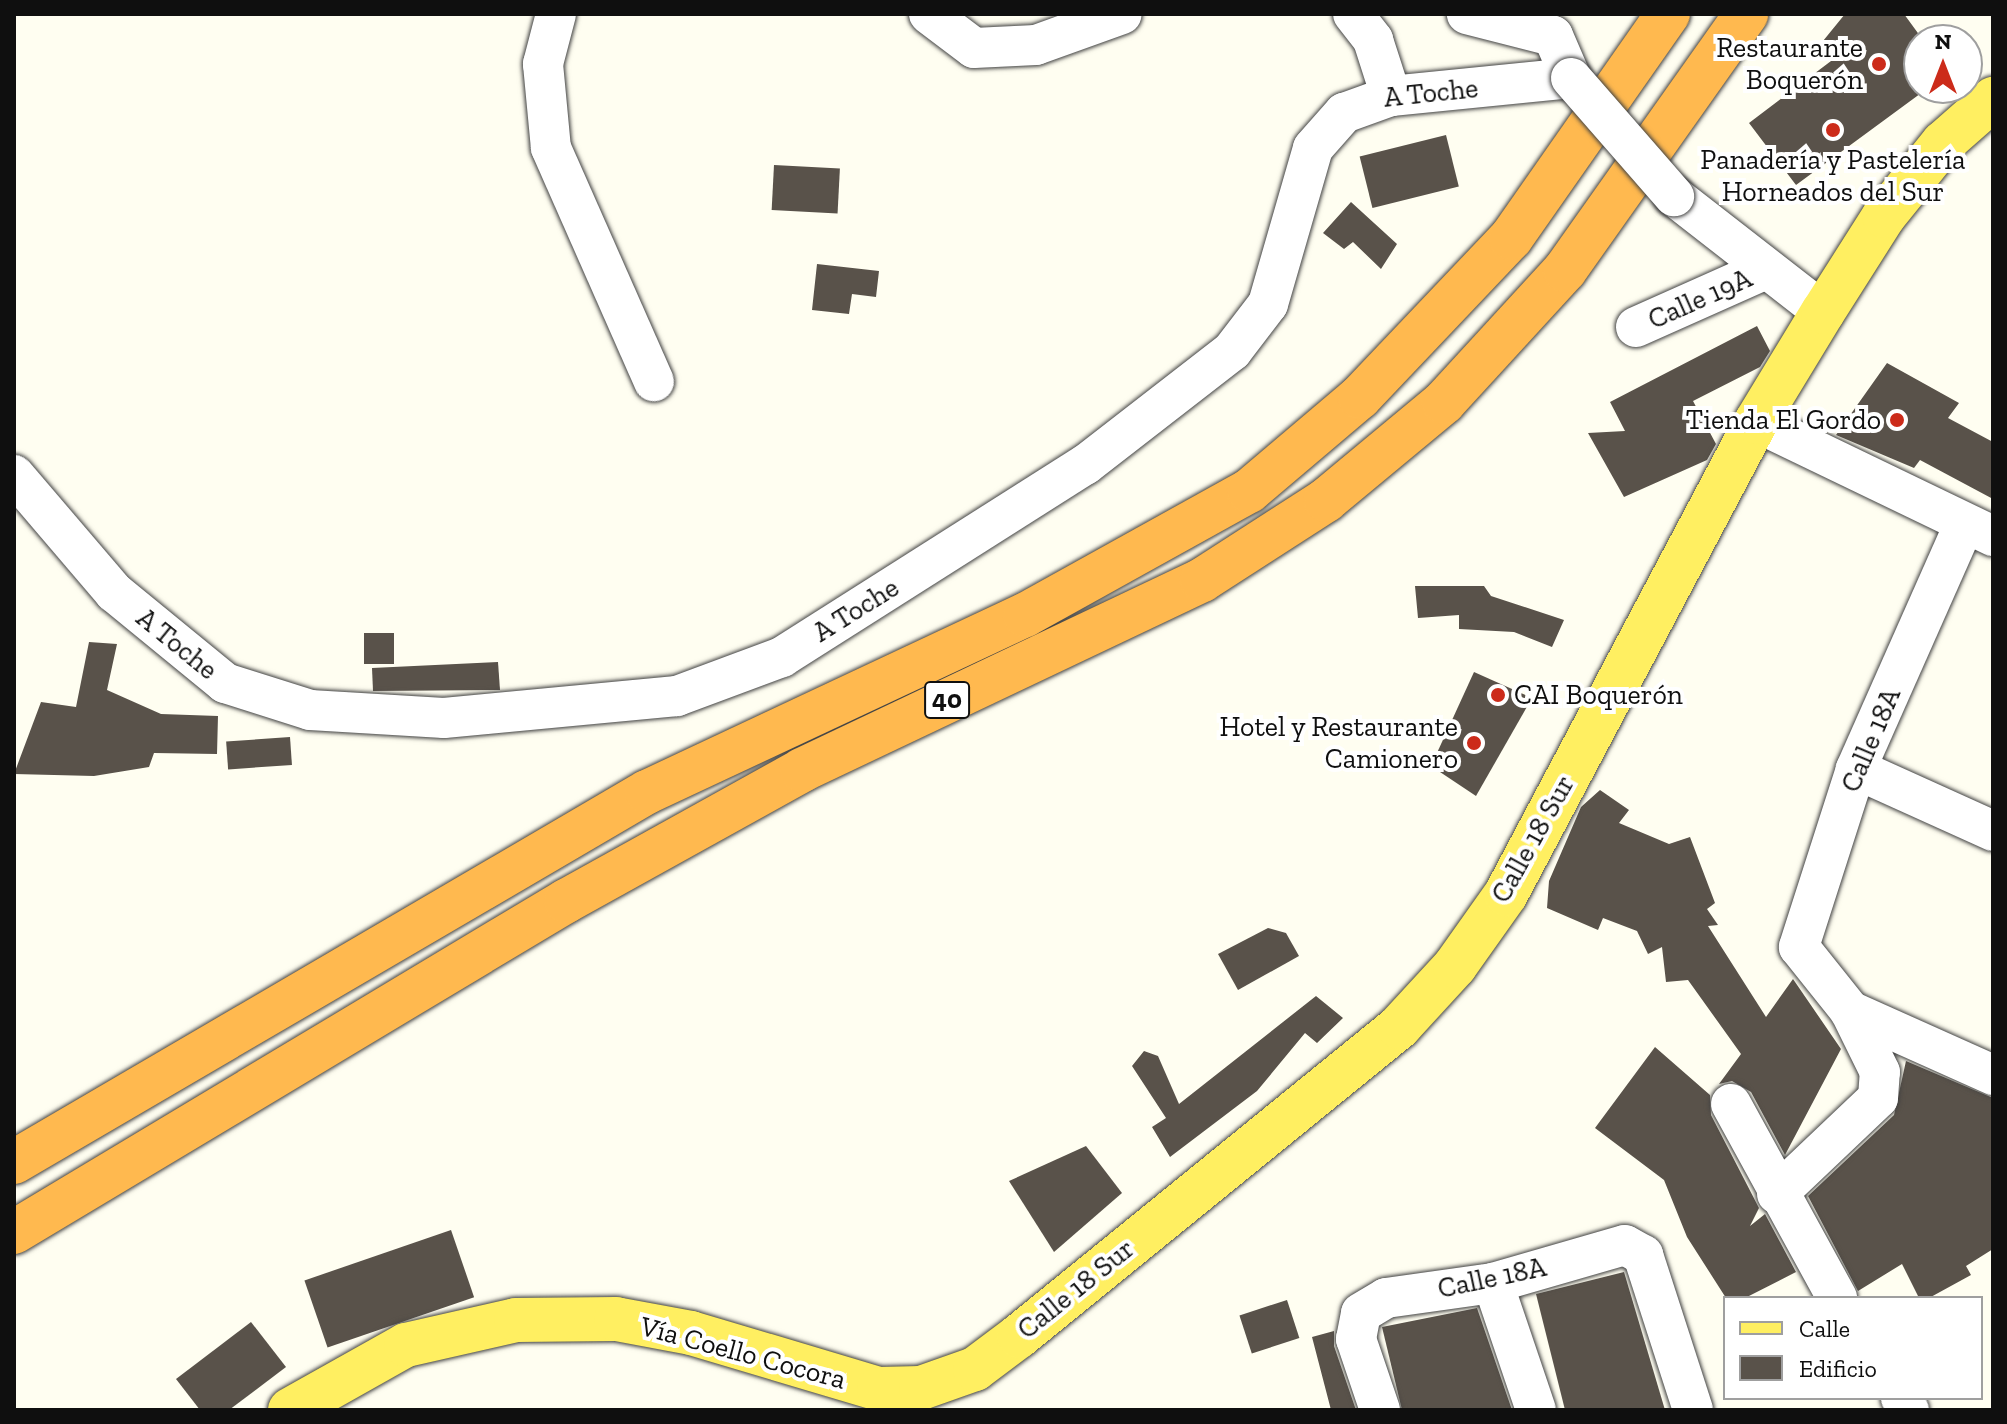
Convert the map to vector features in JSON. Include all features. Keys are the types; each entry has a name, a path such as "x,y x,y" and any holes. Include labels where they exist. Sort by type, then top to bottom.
{"highway":[{"name":"40","path":"14,1162 647,792 1025,615 1249,491 1360,397 1511,238 1668,14"},
{"name":"40","path":"14,1232 608,877 802,770 1202,580 1326,500 1444,402 1565,270 1746,14"}],"main road":[{"name":"Calle 18 Sur","path":"879,1389 921,1388 975,1369 1399,1027 1455,966 1506,894 1756,422 1823,312 1884,216 1943,143 1993,99"},
{"name":"Vía Coello Cocora","path":"290,1410 406,1345 466,1328 545,1318 616,1319 691,1333 879,1389"}],"street":[{"path":"556,14 543,64 551,148 654,381"},
{"path":"929,14 974,48 1036,45 1122,14"},
{"path":"1353,14 1373,40 1391,96"},
{"path":"1467,14 1553,36 1571,78 1674,196 1764,270 1823,312"},
{"name":"A Toche","path":"14,475 114,592 225,683 310,710 444,718 677,696 782,657 1085,465 1232,351 1268,304 1313,148 1344,113 1391,96 1571,78"},
{"name":"Calle 19A","path":"1636,327 1764,270"},
{"path":"1756,422 1979,530"},
{"name":"Calle 18A","path":"1850,1011 1804,961 1799,931 1856,769 1979,530"},
{"path":"1856,769 1993,831"},
{"path":"1850,1011 1993,1075"},
{"path":"1777,1194 1878,1098 1880,1072 1850,1011"},
{"path":"1731,1104 1777,1194 1836,1296"},
{"name":"Calle 18A","path":"1380,1410 1356,1339 1361,1313 1386,1298 1493,1283 1625,1245 1643,1255 1693,1410"},
{"path":"1493,1283 1536,1410"}],"building":[{"path":"1845,14 1904,14 1911,24 1903,24 1903,104 1906,104 1796,185 1749,123 1835,58 1823,41"},
{"path":"1446,135 1459,186 1372,208 1360,157"},
{"path":"774,165 840,168 838,213 772,210"},
{"path":"1351,202 1397,244 1381,269 1353,242 1344,249 1323,233"},
{"path":"817,264 879,271 876,297 852,294 849,314 812,310"},
{"path":"1757,326 1770,351 1760,367 1693,401 1716,444 1707,460 1624,497 1588,433 1625,431 1610,402"},
{"name":"Tienda El Gordo","path":"1887,363 1959,403 1948,418 1993,442 1993,499 1920,460 1914,468 1836,435"},
{"path":"1415,586 1484,586 1491,596 1564,620 1552,647 1514,632 1459,629 1459,615 1418,618"},
{"path":"364,633 394,633 394,664 364,664"},
{"path":"89,642 117,644 107,690 161,714 218,716 217,754 154,753 149,767 94,776 14,774 41,702 76,707"},
{"path":"498,662 500,690 373,691 372,668"},
{"name":"Hotel y Restaurante Camionero","path":"1474,672 1532,698 1476,796 1431,766"},
{"path":"290,737 292,765 228,769 226,741"},
{"path":"1600,790 1629,810 1619,823 1669,844 1690,837 1715,903 1707,909 1718,925 1708,926 1766,1017 1793,979 1841,1049 1785,1155 1751,1092 1732,1081 1719,1084 1741,1054 1688,980 1666,982 1662,947 1648,954 1637,931 1603,918 1598,930 1547,908 1549,881 1581,807"},
{"path":"1268,928 1286,933 1299,956 1238,990 1218,954"},
{"path":"1316,996 1343,1018 1317,1043 1305,1033 1257,1091 1170,1157 1152,1127 1166,1118 1132,1066 1144,1051 1158,1056 1179,1104"},
{"path":"1655,1047 1710,1095 1711,1115 1759,1208 1750,1226 1765,1214 1796,1272 1749,1296 1725,1296 1687,1237 1664,1180 1595,1128"},
{"path":"1906,1061 1993,1098 1993,1249 1966,1266 1971,1275 1933,1296 1918,1296 1902,1264 1858,1291 1808,1196 1894,1115"},
{"path":"1086,1146 1122,1193 1054,1252 1009,1181"},
{"path":"451,1230 474,1297 328,1348 304,1280"},
{"path":"1624,1272 1665,1410 1565,1410 1536,1294"},
{"path":"1287,1300 1299,1338 1252,1353 1239,1315"},
{"path":"1477,1308 1512,1410 1402,1410 1382,1327"},
{"path":"251,1322 286,1367 229,1410 200,1410 176,1379"},
{"path":"1334,1331 1334,1346 1356,1410 1331,1410 1312,1337"}],"place":[{"name":"Restaurante Boquerón","path":"1879,64"},
{"name":"Panadería y Pastelería Horneados del Sur","path":"1833,130"},
{"name":"Tienda El Gordo","path":"1897,420"},
{"name":"CAI Boquerón","path":"1498,695"},
{"name":"Hotel y Restaurante Camionero","path":"1474,743"}]}
